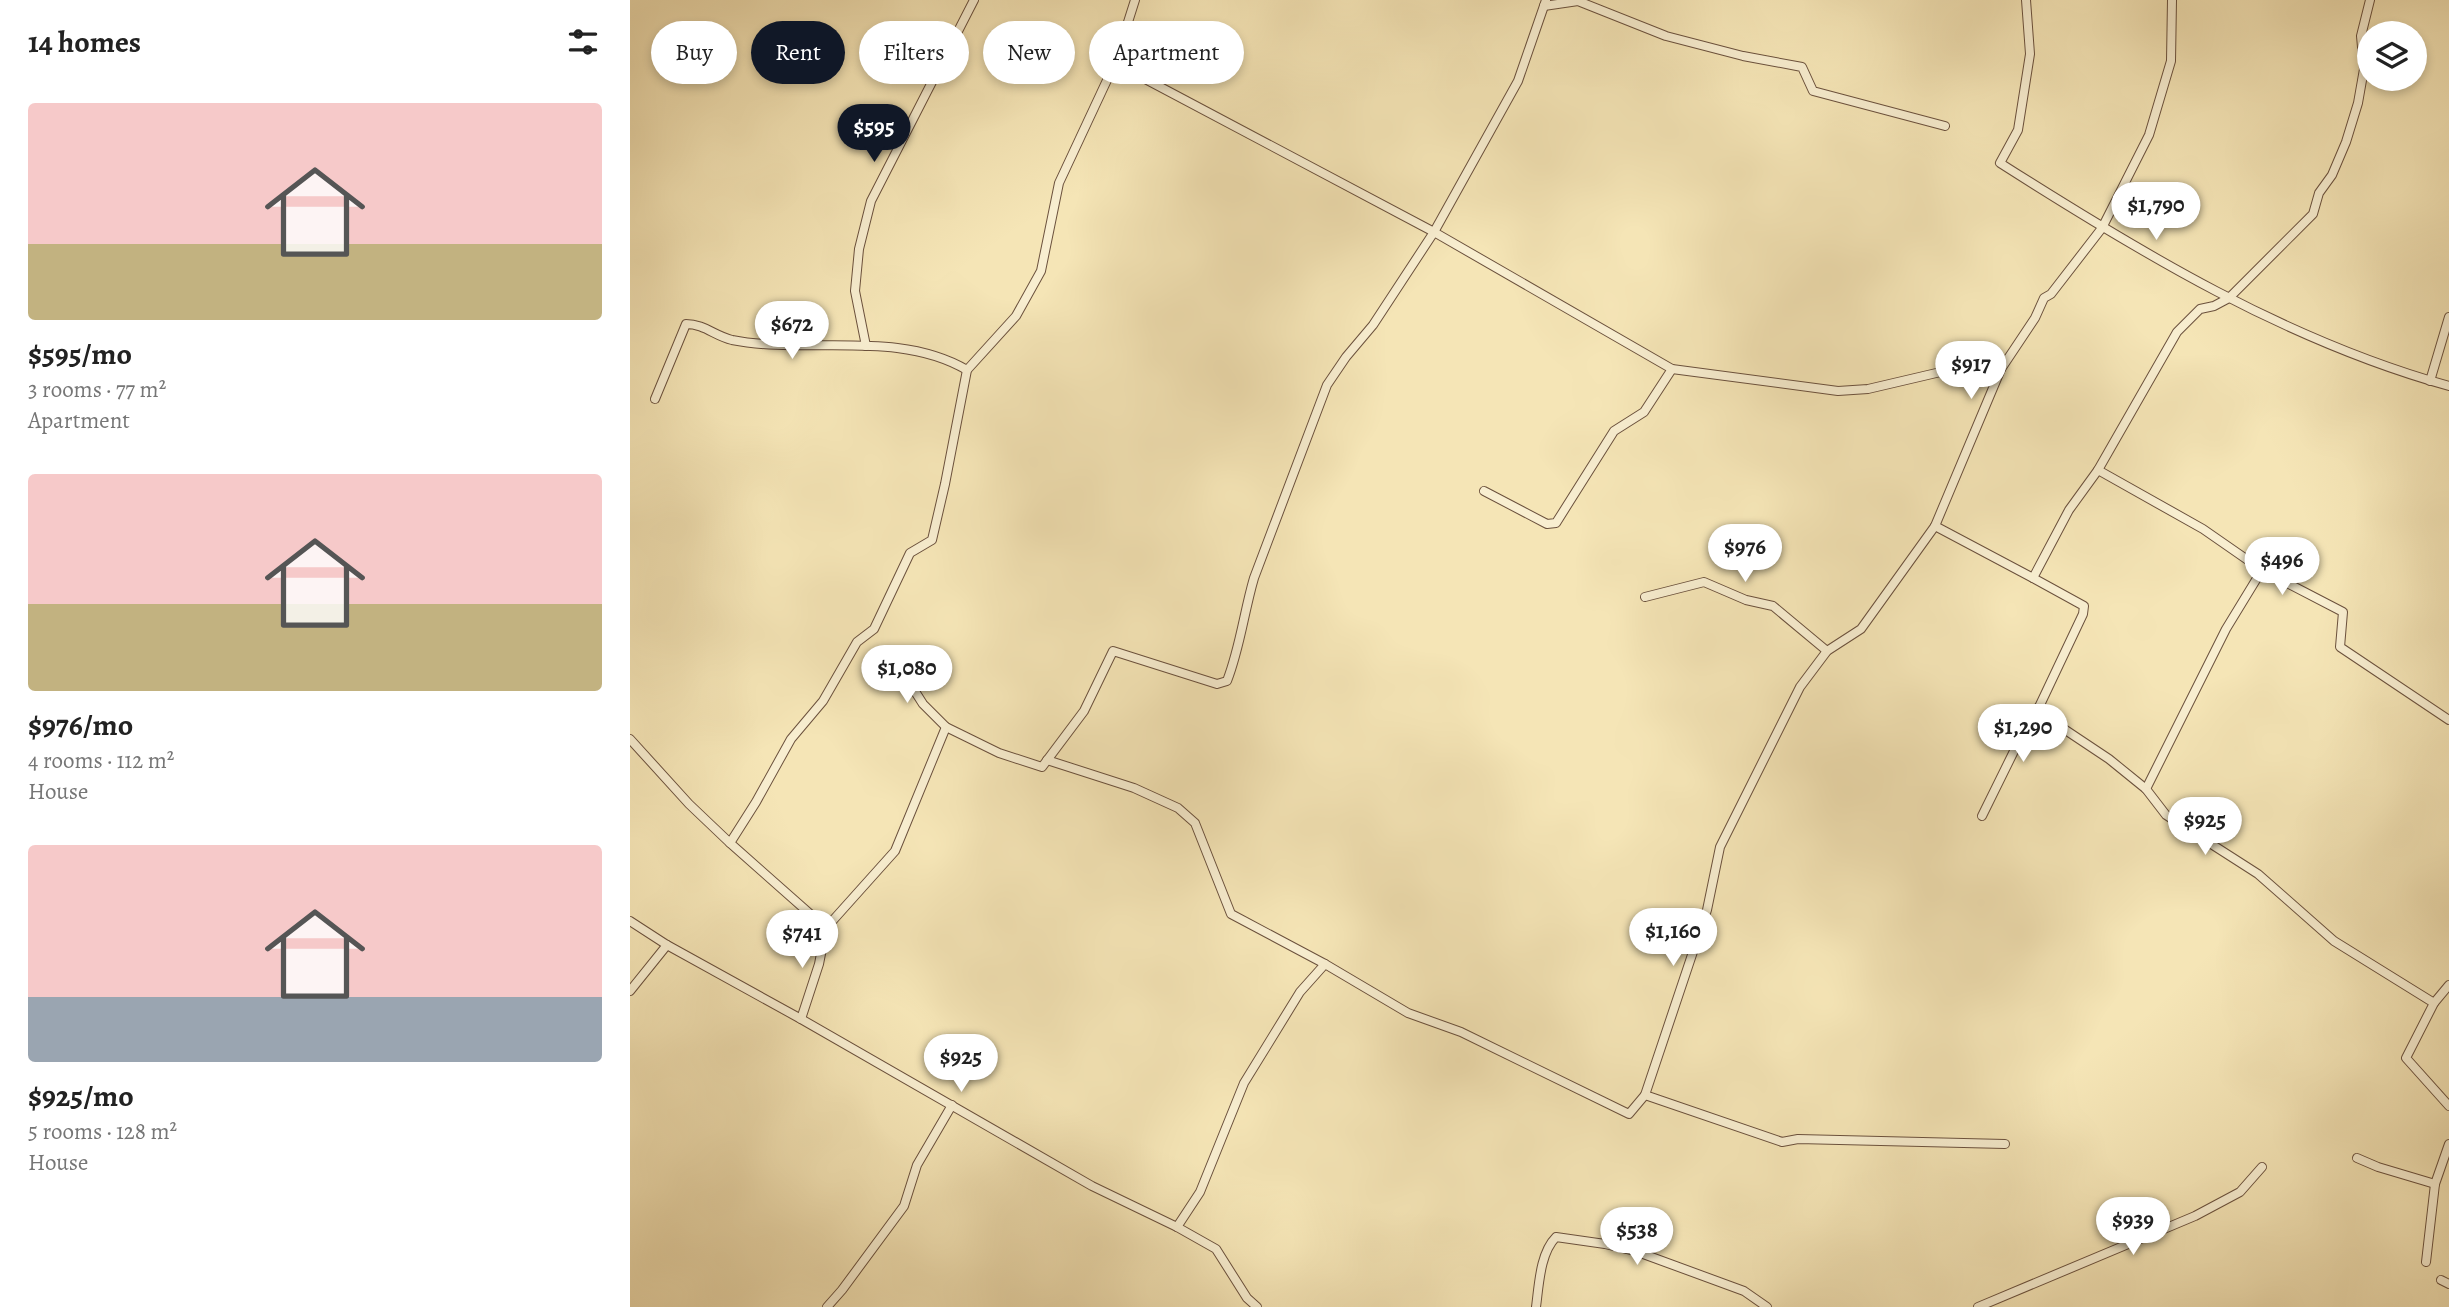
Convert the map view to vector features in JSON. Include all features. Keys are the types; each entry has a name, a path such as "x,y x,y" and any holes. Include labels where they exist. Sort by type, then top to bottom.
{"street":[{"path":"866,346 855,291 859,249 871,201 974,0"},
{"path":"1128,21 1135,0"},
{"path":"2026,0 2030,54 2018,130 2000,163 2102,228 2229,298 2362,359 2449,386"},
{"path":"1047,760 1134,788 1178,808 1195,823 1231,914 1325,964 1408,1013 1461,1032 1629,1114 1645,1095 1707,909 1720,847 1800,687 1827,651 1861,629 1935,526 2000,369 2035,318 2044,298 2051,294 2102,228 2149,135 2171,61 2172,0"},
{"path":"2033,578 2069,510 2098,470 2177,332 2200,309 2214,306 2229,298 2313,214 2319,193 2333,175 2358,103 2364,69 2361,36 2370,0"},
{"path":"895,660 923,704 946,727 999,753 1042,767 1084,710 1113,651 1217,684 1227,681 1236,660 1245,608 1254,578 1327,385 1373,325 1434,232 1518,81 1545,3 1578,2 1666,36 1743,56 1802,67 1813,91 1945,126"},
{"path":"730,843 791,739 822,701 857,642 874,629 910,553 932,540 967,370 1016,316 1041,271 1059,183 1105,84"},
{"path":"1155,84 1434,232 1672,369 1838,391 1868,389 1979,363 2000,369"},
{"path":"2430,381 2449,317"},
{"path":"655,399 686,324 698,324 729,339 790,346 894,348 947,359 967,370"},
{"path":"1483,491 1547,524 1556,523 1614,431 1644,412 1672,369"},
{"path":"2098,470 2203,529 2262,570 2343,612 2340,647 2449,720"},
{"path":"1935,526 2084,606 2083,614 2039,707 2030,712 2021,725 2016,747 1982,816"},
{"path":"2146,789 2226,629 2262,570"},
{"path":"1645,597 1704,582 1746,600 1773,606 1827,651"},
{"path":"2039,707 2043,715 2061,729 2101,754 2146,789 2166,815 2258,874 2334,941 2434,1003"},
{"path":"802,1018 826,928 895,851 946,727"},
{"path":"630,739 689,804 826,928"},
{"path":"630,921 667,945 802,1018 1091,1186 1216,1249 1247,1298 1257,1307"},
{"path":"630,991 667,945"},
{"path":"1177,1227 1200,1192 1244,1083 1300,992 1325,964"},
{"path":"2449,985 2434,1003 2406,1058 2449,1106"},
{"path":"1645,1095 1782,1142 1798,1139 2005,1144"},
{"path":"827,1307 904,1206 917,1165 952,1105"},
{"path":"2426,1262 2435,1184 2449,1144"},
{"path":"2357,1158 2435,1184"},
{"path":"1978,1307 2195,1216 2240,1192 2262,1167"},
{"path":"1536,1307 1542,1266 1551,1241 1556,1237 1635,1251 1744,1291 1767,1307"}]}
